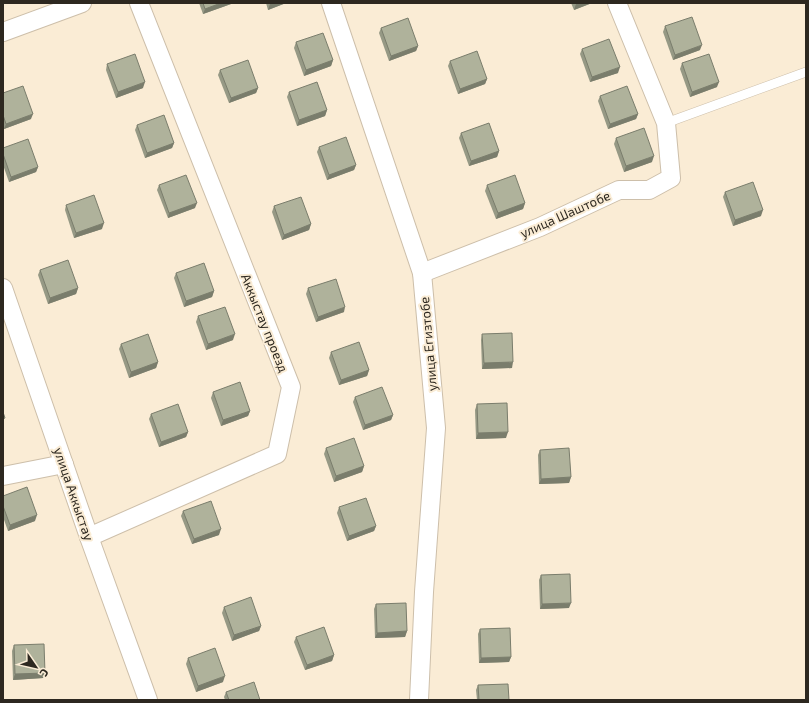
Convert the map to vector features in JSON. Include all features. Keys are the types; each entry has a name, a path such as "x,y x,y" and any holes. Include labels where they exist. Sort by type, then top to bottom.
{"street":[{"path":"3,32 82,3"},
{"name":"Аккыстау проезд","path":"89,537 277,454 291,387 139,3"},
{"name":"улица Егизтобе","path":"331,3 422,274 436,428 424,592 419,700"},
{"name":"улица Шаштобе","path":"422,274 540,227 619,190 649,190 671,178 666,124 617,3"},
{"name":"улица Аккыстау","path":"3,288 89,537 148,700"},
{"path":"3,476 64,464"}],"lane":[{"path":"666,124 806,72"}],"building":[{"path":"203,3 221,3 205,9"},
{"path":"692,17 702,45 675,55 665,26"},
{"path":"408,18 418,46 391,56 381,28"},
{"path":"323,33 333,60 306,70 296,42"},
{"path":"609,39 620,67 592,77 582,49"},
{"path":"477,51 487,79 460,89 450,61"},
{"path":"135,54 145,82 118,92 107,64"},
{"path":"709,54 719,82 692,92 682,63"},
{"path":"248,60 258,88 231,98 220,70"},
{"path":"317,82 327,110 299,120 289,92"},
{"path":"23,86 33,114 6,124 3,115 3,93"},
{"path":"627,86 638,114 610,124 600,96"},
{"path":"164,115 174,143 147,153 137,125"},
{"path":"489,123 499,151 471,161 461,133"},
{"path":"644,128 654,156 626,166 616,138"},
{"path":"346,137 356,165 329,175 319,147"},
{"path":"28,139 38,167 11,177 3,154 3,148"},
{"path":"186,175 197,203 169,213 159,185"},
{"path":"515,175 525,203 498,213 487,185"},
{"path":"753,182 763,210 735,220 725,192"},
{"path":"94,195 104,223 76,233 66,205"},
{"path":"301,197 311,224 284,235 274,206"},
{"path":"68,260 78,288 50,298 40,270"},
{"path":"204,263 214,291 186,301 176,273"},
{"path":"336,279 345,307 318,317 308,288"},
{"path":"225,307 235,334 208,344 198,316"},
{"path":"512,333 513,362 484,363 482,334"},
{"path":"148,334 158,362 131,372 121,344"},
{"path":"359,342 369,370 341,380 331,352"},
{"path":"240,382 250,411 223,420 213,392"},
{"path":"382,387 393,415 365,425 355,397"},
{"path":"507,403 508,432 478,433 477,404"},
{"path":"178,404 188,432 161,442 151,414"},
{"path":"354,438 364,466 336,476 326,448"},
{"path":"569,448 571,477 541,479 540,450"},
{"path":"27,487 37,515 10,525 3,506 3,496"},
{"path":"366,498 376,526 349,536 339,507"},
{"path":"211,501 221,529 194,539 183,511"},
{"path":"570,574 571,603 542,604 541,575"},
{"path":"251,597 261,626 234,635 224,607"},
{"path":"406,603 407,631 377,633 376,604"},
{"path":"324,627 334,655 307,665 296,637"},
{"path":"510,628 511,657 481,658 480,629"},
{"path":"44,644 45,673 15,674 14,645"},
{"path":"215,648 225,676 198,686 188,658"},
{"path":"254,682 260,700 229,700 226,692"},
{"path":"508,684 509,700 479,700 478,685"}]}
